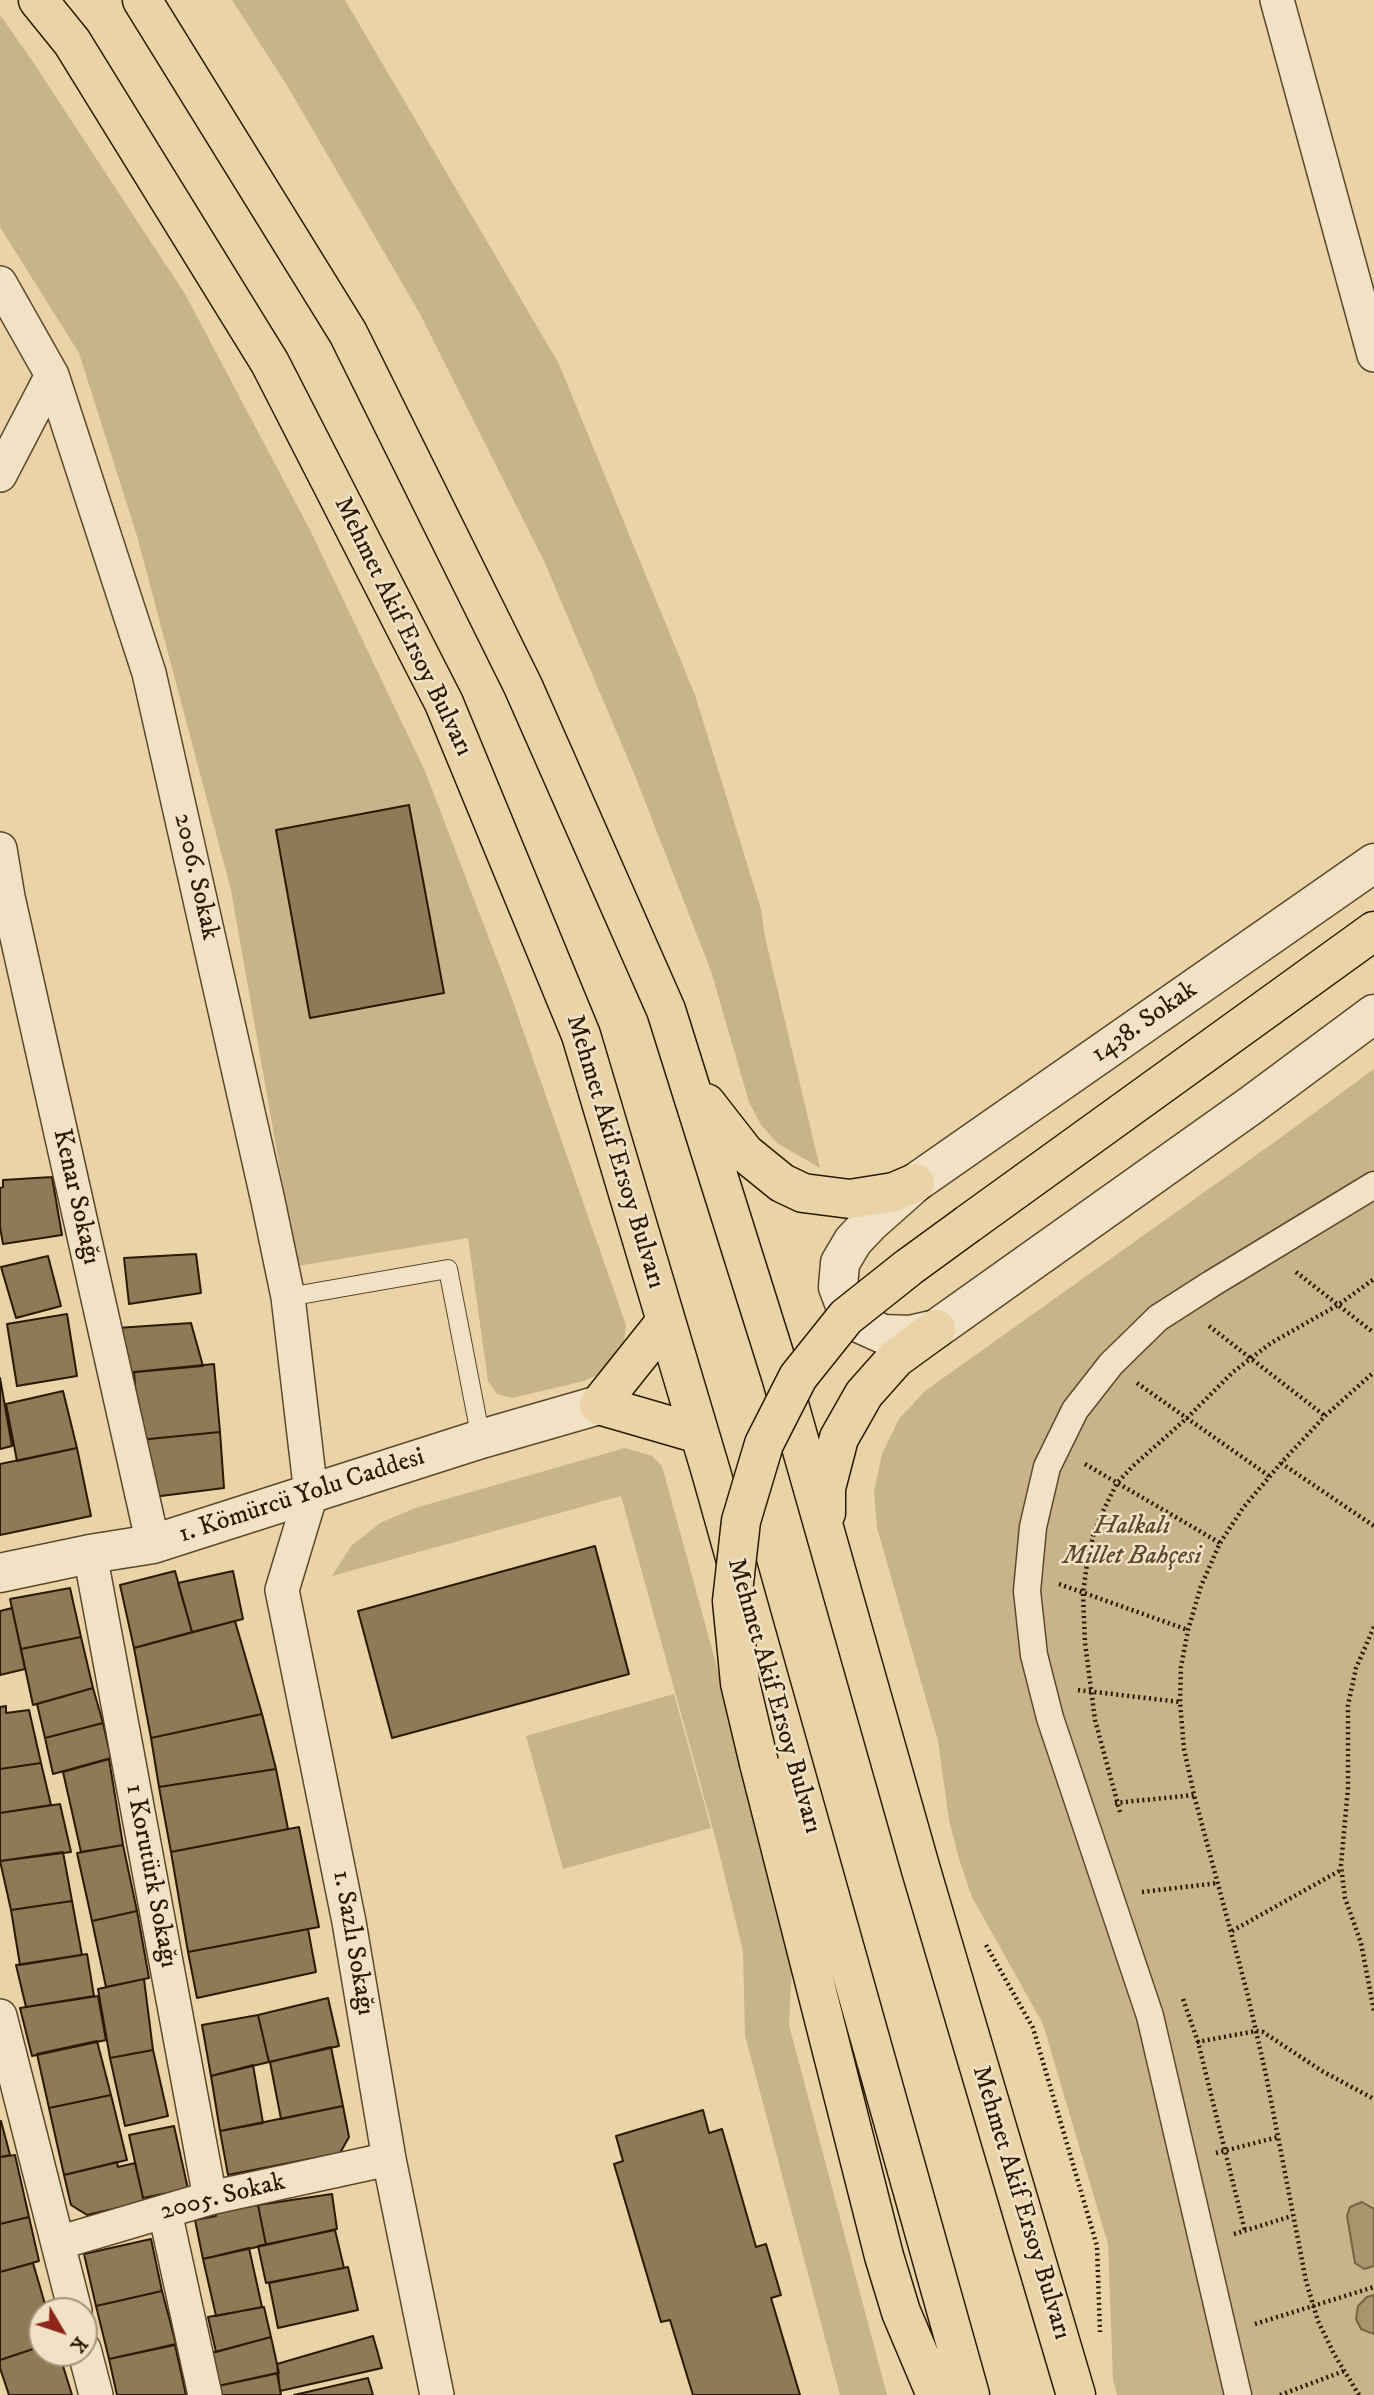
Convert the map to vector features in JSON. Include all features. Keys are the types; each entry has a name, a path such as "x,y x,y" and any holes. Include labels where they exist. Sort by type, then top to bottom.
{"main road":[{"name":"Mehmet Akif Ersoy Bulvarı","path":"38,0 72,42 270,363 444,703 581,1035 699,1434 970,2395"},
{"name":"Mehmet Akif Ersoy Bulvarı","path":"142,0 348,333 523,686 666,1010 781,1376 925,1884 1076,2395"},
{"path":"936,2395 901,2312 884,2256 740,1683 732,1601 741,1521 764,1444 798,1377 846,1317 909,1266 1374,931"},
{"path":"685,1067 699,1093 730,1136 762,1169 782,1183 803,1193 850,1199 894,1192 915,1183"},
{"path":"666,1321 599,1405 699,1434"},
{"path":"826,1539 826,1488 839,1438 864,1394 896,1358 936,1329"}],"street":[{"path":"1278,0 1374,355"},
{"name":"2006. Sokak","path":"0,283 52,374 149,673 288,1297 311,1494"},
{"path":"0,475 52,374"},
{"name":"Kenar Sokağı","path":"0,849 8,897 153,1544"},
{"name":"1438. Sokak","path":"936,1329 910,1335 883,1334 861,1324 846,1308 838,1287 840,1263 853,1241 915,1183 1374,863"},
{"path":"936,1329 1250,1106 1374,1014"},
{"path":"1238,2395 1158,2050 1138,1976 1050,1718 1034,1655 1027,1591 1032,1527 1047,1467 1075,1410 1111,1364 1158,1318 1374,1185"},
{"name":"1. Kömürcü Yolu Caddesi","path":"0,1573 153,1544 481,1438 599,1405"},
{"name":"1. Sazlı Sokağı","path":"311,1494 282,1590 349,1922 389,2159 437,2395"},
{"name":"1 Korutürk Sokağı","path":"90,1554 210,2198"},
{"path":"0,2016 72,2297"},
{"name":"2005. Sokak","path":"58,2243 210,2198 389,2159"},
{"path":"165,2212 205,2395"},
{"path":"89,2367 96,2395"}],"lane":[{"path":"288,1297 447,1269 481,1438"}],"path":[{"path":"1268,1249 1374,1333"},
{"path":"1121,1815 1095,1720 1085,1643 1083,1593 1093,1536 1104,1508 1117,1483 1251,1358 1293,1329 1338,1305 1374,1279"},
{"path":"1180,1304 1325,1416"},
{"path":"1111,1364 1269,1476"},
{"path":"1359,2395 1329,2343 1313,2306 1292,2216 1256,2031 1232,1931 1194,1795 1184,1749 1180,1702 1181,1667 1188,1630 1201,1586 1220,1544 1243,1508 1269,1476 1325,1416 1374,1373"},
{"path":"1057,1448 1220,1544"},
{"path":"1281,1463 1374,1526"},
{"path":"1028,1573 1188,1630"},
{"path":"1374,1627 1356,1668 1348,1705 1348,1788 1341,1870 1345,1898 1361,1943 1374,2011"},
{"path":"1042,1686 1180,1702"},
{"path":"1080,1806 1194,1795"},
{"path":"1232,1931 1341,1870"},
{"path":"1143,1903 1139,1892 1218,1883"},
{"path":"981,1936 1033,2028 1037,2041 1097,2246 1101,2340"},
{"path":"1180,1992 1198,2042 1245,2231"},
{"path":"1158,2050 1256,2031 1269,2034 1322,2071 1374,2099"},
{"path":"1184,2161 1278,2137"},
{"path":"1203,2244 1292,2216"},
{"path":"1224,2334 1371,2288"},
{"path":"1280,2395 1344,2371"}],"green space":[{"path":"232,0 345,0 559,364 695,695 761,909 765,937 820,1168 777,1143 761,1125 749,1102 711,971 634,773 544,561 420,314 288,87"},
{"path":"0,15 185,294 311,532 425,771 511,996 626,1325 623,1350 610,1369 584,1381 512,1398 497,1394 488,1381 468,1238 297,1266 231,890 137,536 79,353 0,227"},
{"name":"Halkalı Millet Bahçesi","path":"1374,1069 1374,2395 1117,2395 1113,2379 1108,2244 1043,2024 972,1897 959,1859 949,1820 938,1741 877,1528 874,1492 882,1454 899,1419 925,1391"},
{"path":"625,1448 652,1456 662,1466 793,1946 789,2025 887,2395 840,2395 745,2035 743,1951 717,1844 621,1496 332,1576 351,1546 380,1523 415,1508"},
{"path":"674,1694 711,1828 563,1869 526,1736"}],"shaded area":[{"path":"1362,2202 1374,2209 1374,2266 1364,2269 1355,2263 1347,2216 1350,2207"},
{"path":"1374,2295 1374,2334 1361,2329 1356,2319 1358,2306 1367,2297"}],"building":[{"path":"409,805 444,993 310,1018 276,830"},
{"path":"52,1177 62,1235 3,1244 0,1188 3,1187 3,1180"},
{"path":"196,1254 201,1293 129,1304 124,1258"},
{"path":"48,1256 61,1306 16,1318 1,1267"},
{"path":"67,1314 77,1376 17,1386 7,1324"},
{"path":"191,1323 203,1366 125,1373 117,1328"},
{"path":"214,1364 220,1432 139,1440 134,1372"},
{"path":"0,1378 12,1446 0,1449"},
{"path":"63,1391 77,1448 17,1461 6,1404"},
{"path":"220,1432 224,1488 145,1498 139,1440"},
{"path":"77,1448 91,1516 0,1535 0,1464"},
{"path":"595,1546 629,1674 392,1738 358,1611"},
{"path":"175,1571 192,1632 134,1648 120,1585"},
{"path":"233,1571 243,1619 192,1632 178,1583"},
{"path":"70,1588 81,1637 21,1649 10,1599"},
{"path":"12,1608 25,1669 0,1675 0,1611"},
{"path":"235,1621 262,1714 151,1738 134,1648"},
{"path":"81,1637 93,1688 33,1705 21,1649"},
{"path":"93,1688 103,1723 45,1738 37,1704"},
{"path":"6,1706 6,1713 29,1710 41,1763 0,1769 0,1707"},
{"path":"262,1714 276,1769 159,1787 151,1738"},
{"path":"103,1723 111,1758 53,1774 45,1738"},
{"path":"109,1759 123,1845 81,1852 63,1772"},
{"path":"41,1763 51,1805 0,1813 0,1769"},
{"path":"276,1769 288,1829 171,1852 159,1787"},
{"path":"60,1804 71,1852 0,1861 0,1813"},
{"path":"299,1827 319,1927 188,1952 171,1852"},
{"path":"123,1845 137,1911 92,1921 77,1853"},
{"path":"63,1852 72,1901 11,1910 0,1861"},
{"path":"72,1901 82,1955 20,1965 11,1910"},
{"path":"137,1911 149,1978 106,1987 92,1921"},
{"path":"308,1929 316,1972 197,1998 188,1952"},
{"path":"87,1954 94,1996 26,2007 16,1965"},
{"path":"144,1979 153,2050 110,2058 98,1989"},
{"path":"98,1996 106,2040 32,2056 20,2008"},
{"path":"328,1998 339,2046 269,2062 258,2015"},
{"path":"258,2015 269,2062 211,2076 202,2025"},
{"path":"97,2041 111,2095 49,2108 37,2054"},
{"path":"331,2047 343,2106 281,2119 270,2062"},
{"path":"153,2050 168,2116 125,2126 110,2058"},
{"path":"253,2065 263,2123 220,2131 211,2076"},
{"path":"111,2095 127,2160 64,2175 49,2108"},
{"path":"343,2106 349,2137 340,2153 228,2175 220,2131"},
{"path":"703,2110 709,2133 722,2129 756,2247 766,2244 781,2295 771,2298 800,2395 693,2395 670,2320 661,2322 614,2164 623,2161 616,2136"},
{"path":"0,2121 10,2155 0,2157"},
{"path":"174,2126 188,2189 143,2198 129,2135"},
{"path":"15,2155 29,2217 0,2224 0,2157"},
{"path":"117,2162 118,2167 135,2163 144,2202 87,2215 71,2205 64,2175"},
{"path":"332,2194 337,2229 266,2245 258,2205"},
{"path":"258,2205 266,2245 203,2259 195,2220 216,2216 215,2213"},
{"path":"29,2217 39,2261 0,2272 0,2224"},
{"path":"335,2230 344,2268 266,2283 258,2246"},
{"path":"151,2239 162,2291 98,2306 98,2297 94,2297 84,2254"},
{"path":"249,2248 262,2307 216,2316 203,2259"},
{"path":"33,2263 43,2297 28,2297 28,2351 0,2360 0,2272"},
{"path":"348,2267 358,2310 278,2328 269,2283"},
{"path":"162,2291 176,2344 109,2359 98,2306"},
{"path":"264,2307 271,2337 216,2352 208,2317"},
{"path":"373,2336 382,2368 280,2391 277,2364"},
{"path":"271,2337 279,2373 218,2386 211,2353"},
{"path":"175,2345 186,2395 117,2395 109,2359"},
{"path":"28,2351 28,2367 63,2367 72,2395 9,2395 0,2360"},
{"path":"277,2373 281,2395 220,2395 218,2386"},
{"path":"368,2378 373,2395 294,2395"}]}
